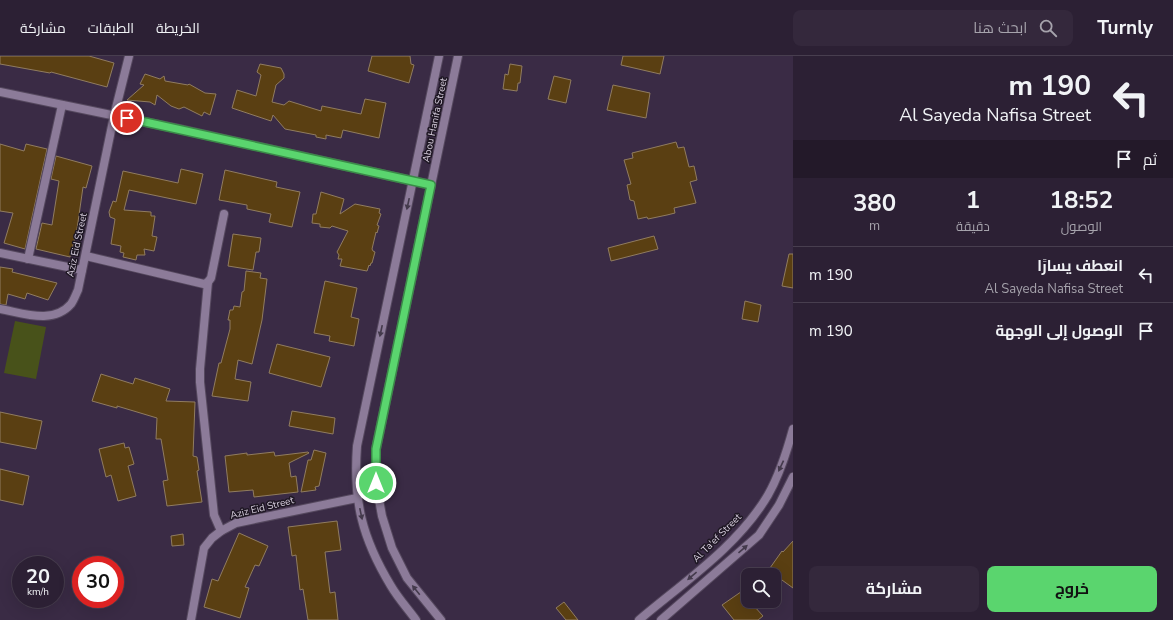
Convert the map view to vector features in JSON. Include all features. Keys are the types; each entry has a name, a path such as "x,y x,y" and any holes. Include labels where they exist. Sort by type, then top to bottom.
{"street":[{"name":"Aziz Eid Street","path":"0,309 43,317 58,313 71,304 78,290 86,256 114,116 128,56"},
{"name":"Abou Hanifa Street","path":"416,620 391,587 376,558 364,528 357,498 355,472 357,446 438,56"},
{"name":"Abou Hanifa Street","path":"441,620 407,578 392,548 382,516 376,483 376,449 458,56"},
{"path":"0,92 431,185"},
{"path":"28,259 62,105"},
{"path":"221,530 214,515 200,382 200,369 208,282 211,278 224,214"},
{"path":"0,253 82,270"},
{"path":"86,256 204,284 208,282"},
{"name":"Al Ta'ef Street","path":"639,620 714,558 744,528 768,494 786,456 793,429"},
{"path":"661,620 759,535 779,505 793,477"},
{"name":"Aziz Eid Street","path":"191,620 204,548 221,530 236,523 357,498"}],"green space":[{"path":"15,321 46,327 36,379 4,373"}],"building":[{"path":"0,56 89,56 114,63 107,87 51,72 0,64"},
{"path":"372,56 410,56 411,64 414,65 409,83 368,71"},
{"path":"623,56 664,56 660,74 621,65"},
{"path":"260,64 281,68 284,74 284,78 276,85 272,102 284,105 289,101 321,111 322,106 361,114 365,99 386,103 379,138 343,130 341,138 326,135 326,139 316,137 316,135 285,129 273,115 271,121 232,108 237,90 256,96 261,75 257,72"},
{"path":"510,64 522,66 520,83 518,83 517,91 503,89 505,74 508,75"},
{"path":"145,74 160,79 164,76 165,81 189,84 205,93 216,94 210,115 204,112 202,116 184,107 179,109 171,106 157,95 155,105 150,102 127,100 144,85 140,84"},
{"path":"554,76 571,80 566,103 548,99"},
{"path":"613,85 650,93 646,118 607,110"},
{"path":"676,142 678,148 684,147 689,167 694,166 697,180 690,182 696,203 674,208 675,213 648,219 647,217 638,219 634,201 630,200 627,185 631,184 624,160 633,158 632,153"},
{"path":"0,144 24,151 26,144 47,149 25,249 4,243 13,213 0,211"},
{"path":"56,156 92,166 86,188 83,187 77,229 70,257 36,249 42,223 52,225 59,181 51,179"},
{"path":"181,169 203,174 196,204 129,190 124,210 151,212 151,216 155,216 152,236 157,237 154,251 144,249 145,255 137,255 136,260 123,257 124,253 120,252 121,246 111,244 115,219 110,217 109,212 113,201 116,202 123,171 178,183"},
{"path":"225,170 277,182 276,187 300,192 292,227 269,222 271,214 247,209 247,205 219,200"},
{"path":"321,192 344,199 340,214 355,204 380,209 379,213 381,214 377,225 379,226 372,249 375,252 372,263 370,266 369,265 367,271 340,266 342,259 338,259 339,255 337,252 348,231 332,226 330,228 320,227 320,224 312,223 313,214 316,214"},
{"path":"233,234 261,238 259,252 256,252 253,270 228,266"},
{"path":"654,236 658,249 611,261 608,248"},
{"path":"789,254 793,254 793,288 782,286"},
{"path":"0,267 13,269 12,272 57,283 48,300 27,293 25,299 8,294 6,305 0,304"},
{"path":"246,271 261,273 260,278 267,279 262,320 252,364 238,360 235,379 251,382 248,401 212,396 219,363 221,363 230,329 230,320 228,320 230,310 233,310 234,306 240,307 242,292 244,291"},
{"path":"325,281 357,288 351,317 359,319 354,346 329,341 330,336 314,333"},
{"path":"745,301 761,305 758,322 742,319"},
{"path":"277,344 330,357 321,387 269,373"},
{"path":"101,374 133,384 135,378 170,389 166,401 195,402 193,456 197,457 199,470 197,471 202,502 167,506 163,481 168,480 161,439 156,439 157,418 117,406 117,408 92,401"},
{"path":"292,411 335,418 333,434 289,426"},
{"path":"0,412 42,421 36,449 0,442"},
{"path":"124,443 125,448 129,447 134,464 128,466 136,496 118,501 111,475 106,477 99,449"},
{"path":"314,450 326,453 319,486 315,487 316,490 301,492 308,460 311,460"},
{"path":"274,452 275,456 309,453 289,463 291,477 296,476 298,492 254,497 253,490 229,492 225,456 247,453 247,455"},
{"path":"0,469 29,476 23,505 0,500"},
{"path":"337,521 341,550 325,552 330,593 335,592 338,620 308,620 303,589 300,590 296,555 292,556 288,527"},
{"path":"239,533 268,546 259,566 255,565 245,587 249,588 240,618 204,607 212,579 218,581"},
{"path":"183,534 184,545 172,546 171,536"},
{"path":"793,541 793,588 781,579 781,568 770,568 782,551 783,552"},
{"path":"741,592 741,608 756,608 763,616 758,620 734,620 722,605"},
{"path":"564,602 578,620 566,620 556,608"}],"route":[{"path":"127,118 431,185 376,449 376,483"}]}
